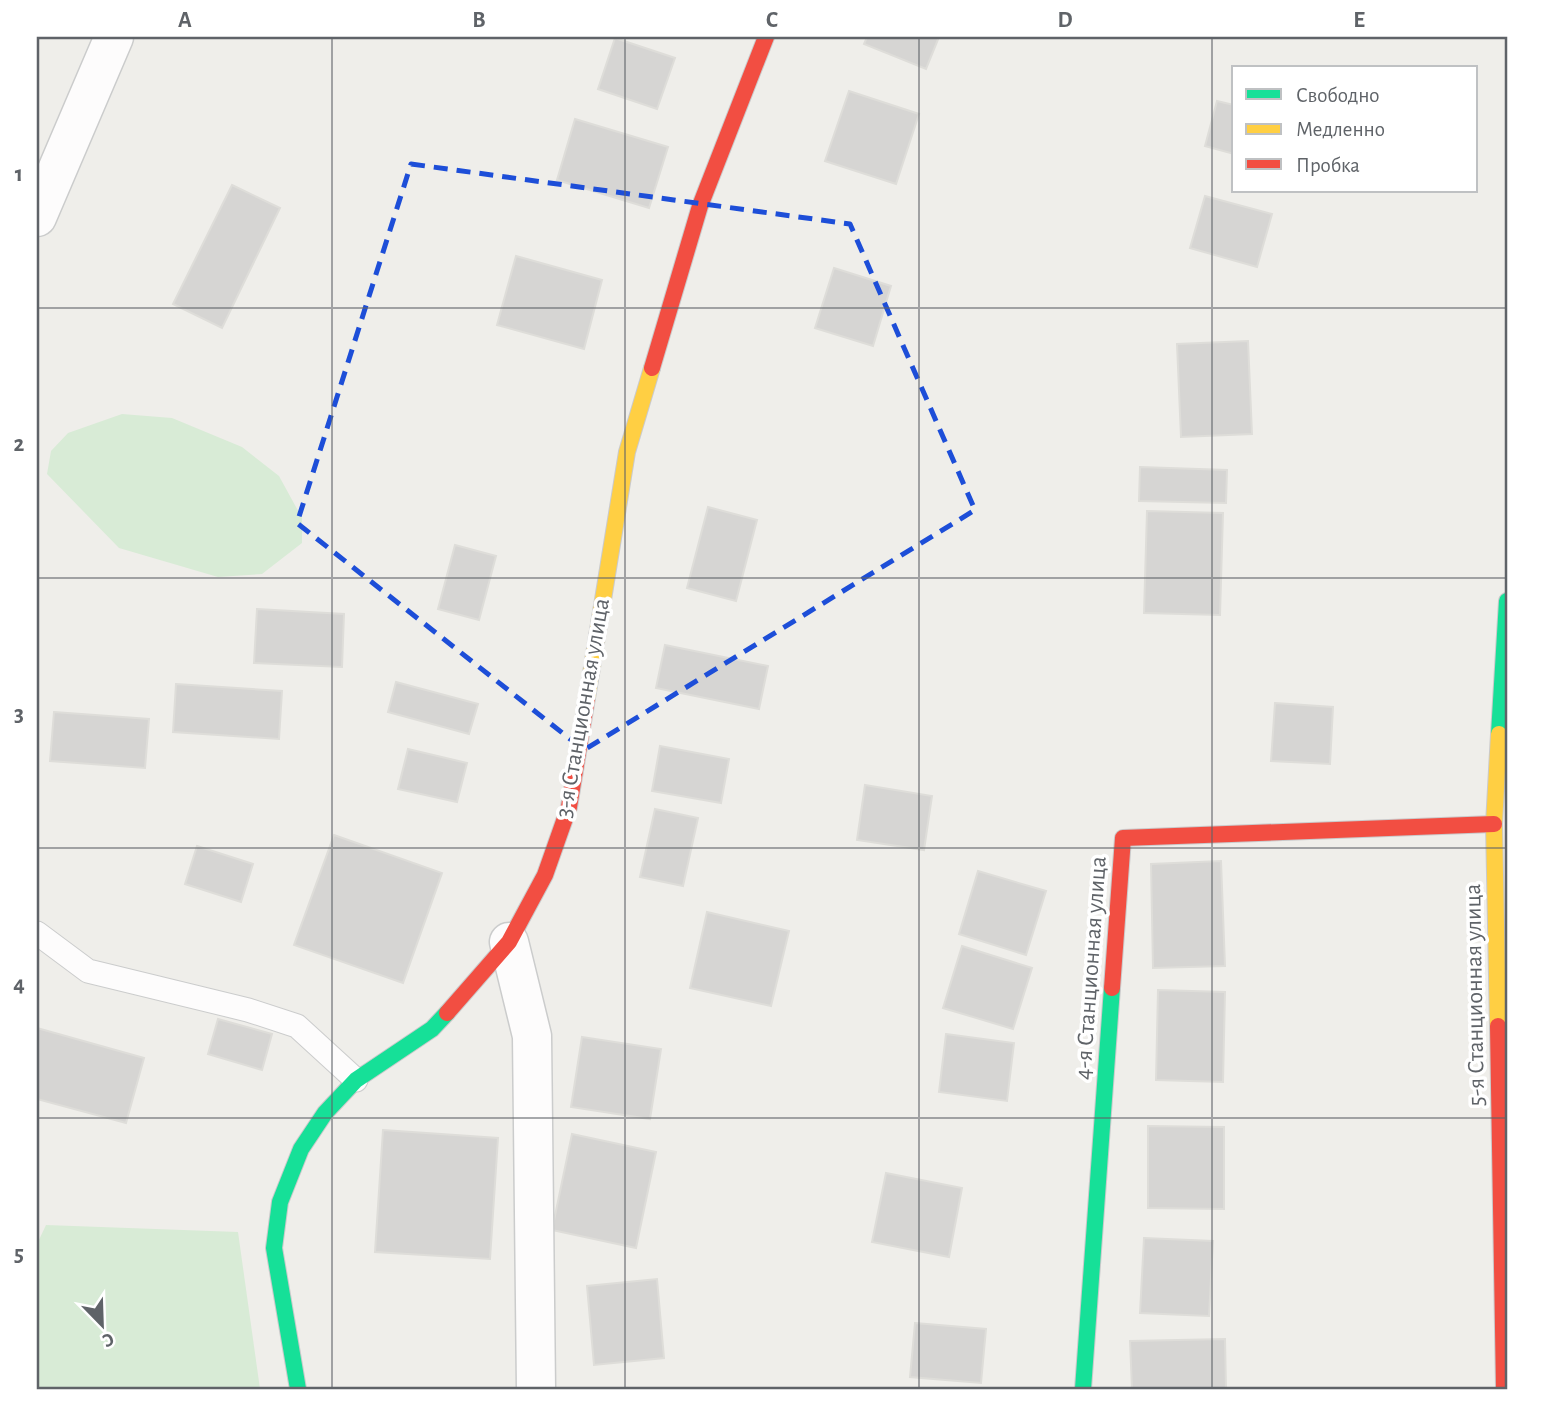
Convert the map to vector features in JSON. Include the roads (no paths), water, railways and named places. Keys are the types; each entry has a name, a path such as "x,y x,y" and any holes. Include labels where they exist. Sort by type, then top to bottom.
{"street":[{"path":"37,217 114,37"},
{"name":"3-я Станционная улица","path":"298,1389 274,1248 280,1202 301,1149 325,1113 356,1080 432,1029 473,985 509,942 545,875 569,807 627,452 701,206 766,37"},
{"name":"5-я Станционная улица","path":"1504,1389 1494,824 1507,601"},
{"name":"4-я Станционная улица","path":"1083,1389 1123,838 1494,824"},
{"path":"509,942 532,1036 536,1389"}],"lane":[{"path":"37,933 88,971 248,1010 297,1026 356,1080"}]}
